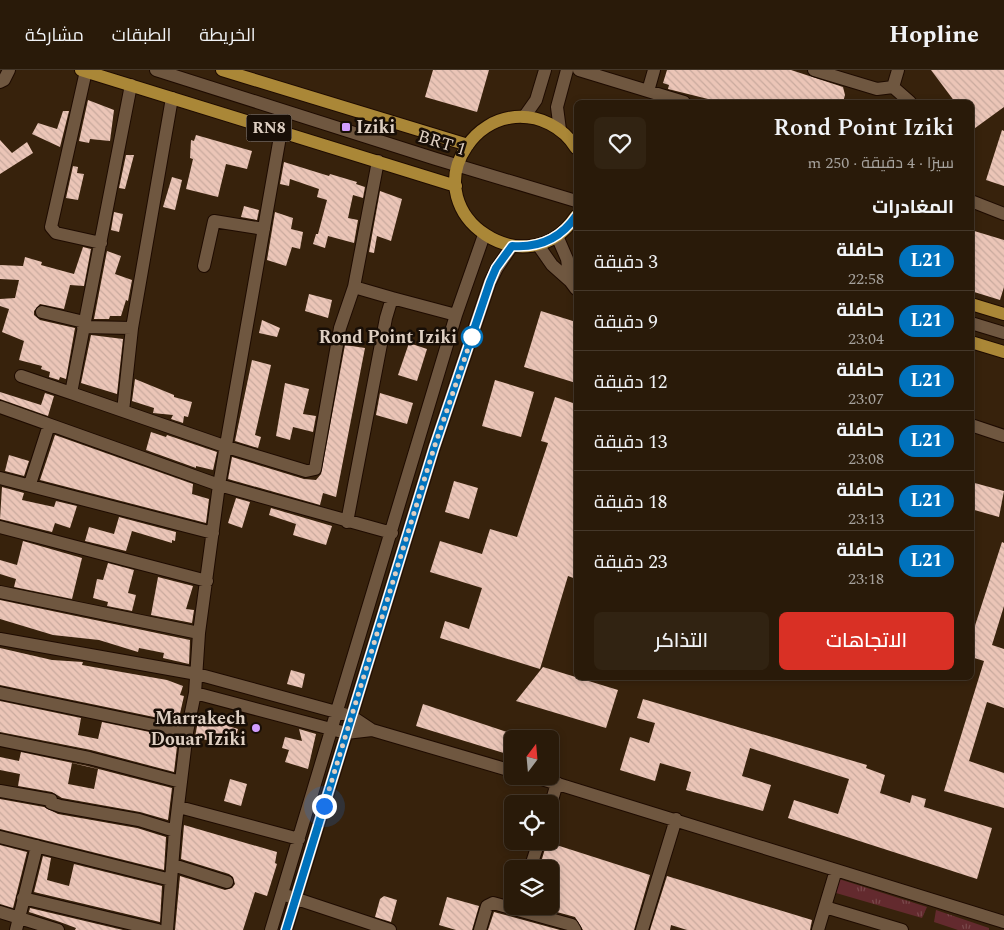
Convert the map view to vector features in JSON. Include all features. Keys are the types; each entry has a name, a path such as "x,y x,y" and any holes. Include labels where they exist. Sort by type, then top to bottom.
{"main road":[{"name":"RN8","path":"222,70 468,144"},
{"name":"RN8","path":"84,71 456,186"},
{"path":"574,146 560,130 545,122 524,117 495,122 480,132 468,144 458,166 456,186 465,214 484,235 498,242 512,246 538,244 557,236 574,222"},
{"path":"974,305 1004,314"},
{"path":"974,343 1004,352"}],"street":[{"path":"0,82 4,80 9,70"},
{"name":"BRT 1","path":"156,70 458,166 574,200"},
{"path":"524,117 536,100 545,70"},
{"path":"560,130 557,107 567,70"},
{"path":"579,70 677,100"},
{"path":"648,91 654,70"},
{"path":"814,70 877,89 893,87 908,100"},
{"path":"893,87 898,70"},
{"path":"84,71 51,227 56,233 101,243"},
{"path":"71,393 131,85"},
{"path":"124,411 132,328 172,98"},
{"path":"167,930 175,831 187,732 195,693 199,633 219,485 281,131"},
{"path":"21,376 227,447 306,470 315,469 340,328 354,287 378,161"},
{"path":"974,201 1004,214"},
{"path":"204,266 214,220 264,229"},
{"path":"271,930 392,533 456,315 484,235"},
{"path":"557,236 567,259 573,285"},
{"path":"538,244 552,265 573,285"},
{"path":"286,930 434,448 487,291 496,268 512,246"},
{"path":"354,287 456,315"},
{"path":"347,522 386,318 392,298"},
{"path":"42,312 84,324 132,328"},
{"path":"974,324 1004,333"},
{"path":"0,407 219,485 392,533"},
{"path":"30,484 49,425"},
{"path":"974,426 1004,436"},
{"path":"0,478 30,484 213,533"},
{"path":"0,527 207,581"},
{"path":"0,592 199,633"},
{"path":"0,639 197,674 352,716 372,730 504,768"},
{"path":"0,693 187,732"},
{"path":"195,693 346,733 372,730"},
{"path":"0,740 89,758 181,782"},
{"path":"559,785 676,819 1004,922"},
{"path":"0,792 51,800 51,803 60,806 129,818 175,831"},
{"path":"179,808 299,839"},
{"path":"642,930 676,819"},
{"path":"0,837 171,880"},
{"path":"16,930 37,846"},
{"path":"173,865 227,882"},
{"path":"818,930 836,870"},
{"path":"282,894 390,930"},
{"path":"23,898 158,930"},
{"path":"480,930 489,903 504,906"},
{"path":"825,907 902,930"},
{"path":"0,912 58,930"},
{"path":"540,915 572,925 575,930"}],"green space":[{"path":"839,879 927,907 922,918 836,893"},
{"path":"936,910 989,928 989,930 958,930 934,922"}],"building":[{"path":"433,70 489,70 477,112 425,97"},
{"path":"667,70 791,70 843,87 845,95 844,100 712,100 668,89 669,85 663,83"},
{"path":"931,70 1004,70 1004,107 974,129 974,100 954,100"},
{"path":"88,100 114,110 110,141 90,139 89,143 79,141"},
{"path":"63,111 69,111 60,147 32,134 38,123 57,129"},
{"path":"1002,130 1004,131 1004,186 986,180"},
{"path":"196,135 252,151 247,169 226,164 218,197 186,189 193,159 190,158 191,140 194,141"},
{"path":"0,140 12,153 27,142 33,153 0,174"},
{"path":"126,155 134,155 125,189 119,188"},
{"path":"284,162 329,176 330,174 357,182 356,184 365,187 363,198 353,195 348,218 358,220 354,243 328,236 325,248 313,244 316,234 318,234 327,200 317,197 319,189 290,179 289,186 280,184"},
{"path":"73,166 78,167 77,173 84,174 78,200 66,198"},
{"path":"172,177 182,180 175,210 163,207"},
{"path":"380,191 402,199 391,241 377,236 374,253 369,252"},
{"path":"244,206 259,210 257,220 241,217"},
{"path":"114,212 123,214 119,232 111,230"},
{"path":"275,212 293,218 291,229 303,232 300,249 292,247 286,266 267,260"},
{"path":"974,231 1004,240 1004,287 1000,300 974,292"},
{"path":"83,247 91,249 84,286 70,285 64,309 40,304 34,311 34,315 40,320 75,328 66,379 60,377 59,380 49,377 50,372 41,369 42,366 19,360 24,341 2,332 9,309 0,306 0,299 15,298 19,280 0,279 0,265 23,266 25,257 42,262 41,265 74,274"},
{"path":"107,251 121,256 115,274 132,280 128,301 126,300 121,316 110,316 109,319 94,319"},
{"path":"309,294 332,300 328,318 305,311"},
{"path":"541,311 574,321 574,382 524,367"},
{"path":"262,320 280,328 277,337 259,333"},
{"path":"91,335 123,339 117,394 81,383"},
{"path":"409,343 427,349 417,381 398,375"},
{"path":"345,345 365,348 336,497 323,493 320,505 228,479 232,457 304,479 316,480 321,474"},
{"path":"252,360 271,365 255,435 261,437 258,448 235,441"},
{"path":"135,379 174,395 174,397 192,402 188,417 184,416 183,423 171,419 173,415 153,413 154,408 132,401"},
{"path":"495,380 534,392 521,437 482,426"},
{"path":"285,383 309,389 303,414 316,416 313,432 293,427 290,440 276,436"},
{"path":"0,392 41,405 45,393 54,396 48,416 0,399"},
{"path":"380,393 413,403 407,424 376,415"},
{"path":"555,397 574,403 574,578 568,576 540,669 440,638 445,621 469,629 482,588 430,572 440,541 482,554 490,529 517,537 548,443 541,441"},
{"path":"151,432 166,437 167,435 217,452 213,470 196,466 196,468 146,450"},
{"path":"55,435 193,484 192,494 209,499 206,523 40,480"},
{"path":"9,455 29,461 24,476 5,471"},
{"path":"454,481 478,488 469,519 445,512"},
{"path":"974,483 1004,491 999,517 974,510"},
{"path":"2,487 24,493 22,500 54,507 56,501 77,506 70,528 55,523 52,532 0,519"},
{"path":"236,498 250,502 242,528 228,523"},
{"path":"271,508 332,526 326,545 293,535 296,524 269,515"},
{"path":"119,517 176,532 175,541 172,540 172,543 132,531 126,551 85,541 89,527 114,534"},
{"path":"23,541 82,558 72,599 14,587 16,579 0,574 0,560 17,565"},
{"path":"1002,542 1004,543 1004,606 992,645 1004,649 1004,708 987,702 969,761 1004,773 1004,808 944,791 984,661 974,658 974,629"},
{"path":"108,563 134,570 128,593 136,595 132,611 107,606 108,602 93,598 97,579 103,580"},
{"path":"158,577 193,586 186,609 194,610 192,623 151,615"},
{"path":"0,600 190,640 189,664 163,658 164,653 139,648 138,652 99,640 53,635 0,619"},
{"path":"0,648 52,660 83,662 82,665 167,680 183,686 180,695 184,696 178,722 0,685"},
{"path":"543,667 574,677 574,680 585,680 618,690 606,728 516,701"},
{"path":"291,670 305,674 302,688 287,684"},
{"path":"643,699 867,765 866,768 885,775 880,793 910,803 912,795 926,799 924,807 992,828 977,879 788,818 794,800 838,814 849,779 750,748 742,776 771,785 763,811 686,790 691,772 660,763 655,781 620,770 630,737 649,743 655,723 637,718"},
{"path":"0,701 81,718 78,735 98,739 102,722 178,738 174,772 91,750 0,732"},
{"path":"423,704 504,731 504,753 416,726"},
{"path":"205,716 229,723 228,726 238,729 233,747 195,737 198,721"},
{"path":"299,729 316,734 308,769 285,762 289,750 282,748 285,737 302,741"},
{"path":"21,752 87,766 172,788 168,820 140,812 62,798 52,792 18,786 20,774 0,770 0,757 19,761","holes":["72,763 98,769 94,789 68,784"]},
{"path":"230,779 247,784 241,806 224,801"},
{"path":"0,799 44,807 58,814 137,828 166,837 164,870 0,829"},
{"path":"184,825 277,852 275,863 277,864 267,896 255,892 243,930 175,930 180,876 225,890 232,888 235,884 233,877 229,874 181,859"},
{"path":"0,845 27,852 13,908 0,904"},
{"path":"559,846 650,875 634,930 583,930 575,917 559,913 559,860 542,860 545,850 559,850"},
{"path":"43,856 51,858 47,880 69,886 74,864 162,886 160,922 34,892"},
{"path":"667,876 812,920 810,930 687,930 671,925 670,930 650,930"},
{"path":"384,896 397,900 391,922 375,917 380,899"},
{"path":"447,897 479,906 472,930 456,930 439,925"},
{"path":"30,908 123,930 75,930 76,928 29,912"},
{"path":"494,912 560,930 488,930"}],"bus line":[{"name":"L21","path":"286,930 434,448 490,282 496,268 512,246 532,246 549,240 564,231 574,219"}],"place":[{"name":"Iziki","path":"346,127"},
{"name":"Rond Point Iziki","path":"472,337"},
{"name":"Marrakech Douar Iziki","path":"256,728"}],"route":[{"path":"324,806 434,448 472,337"}]}
